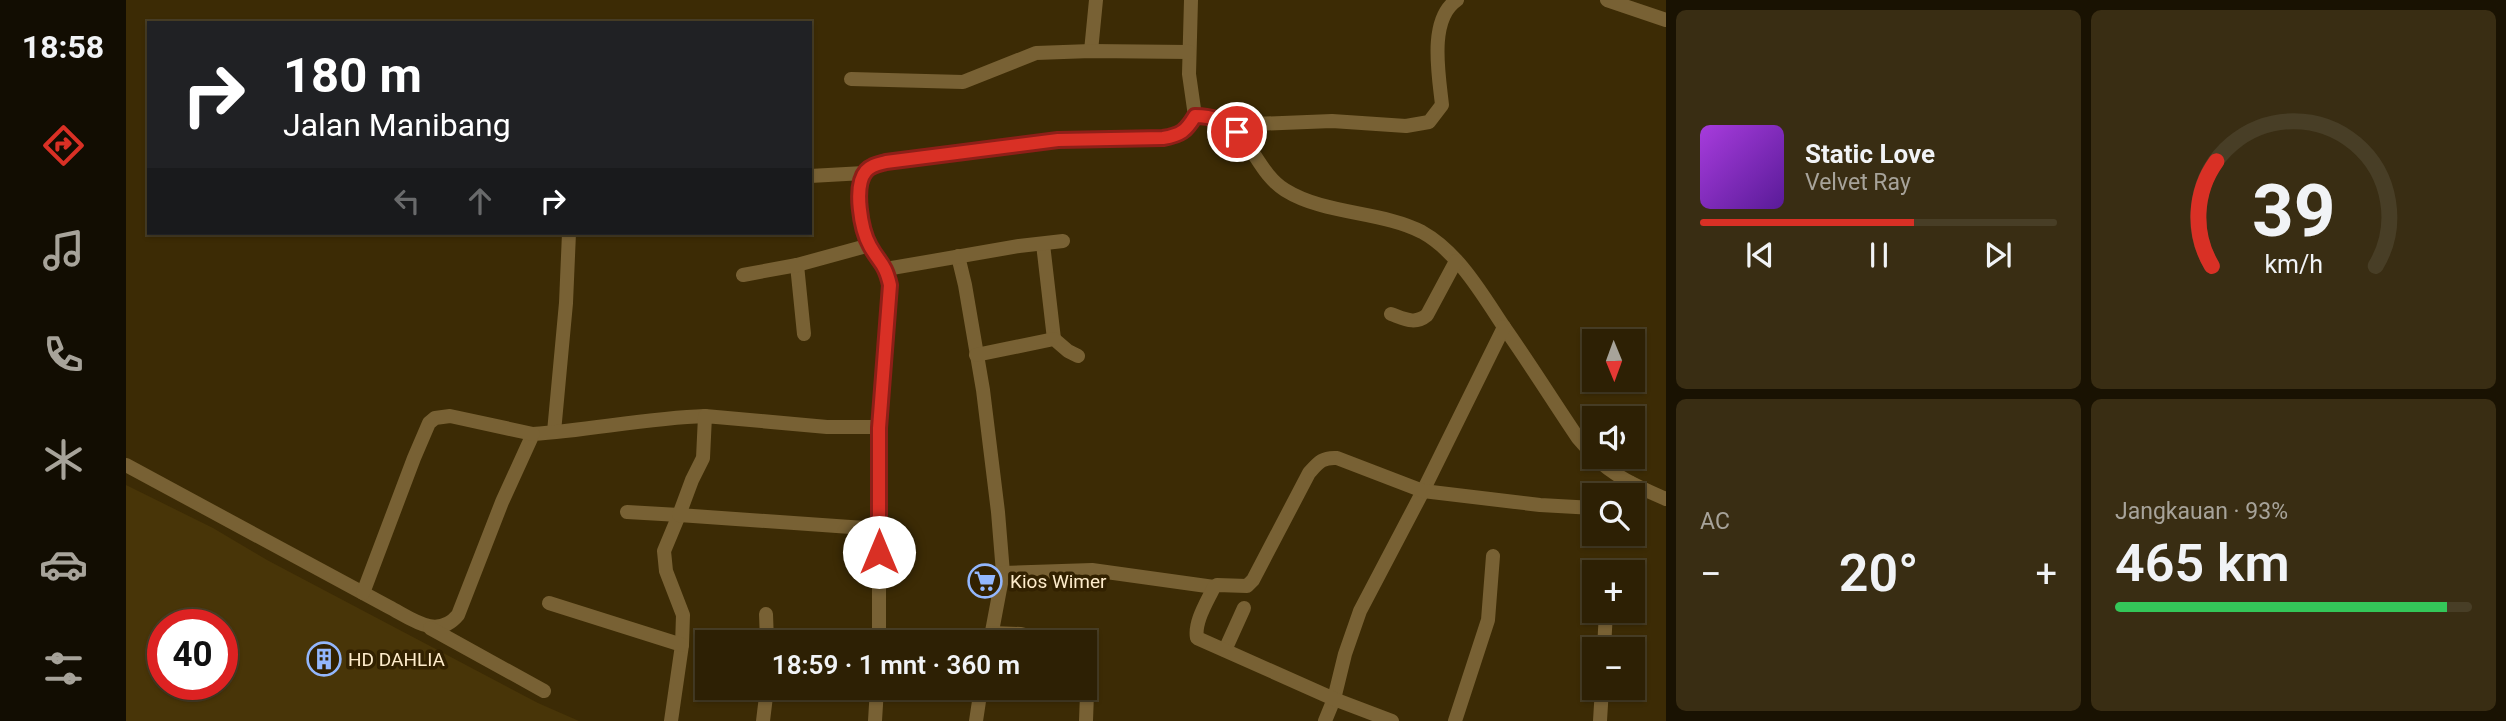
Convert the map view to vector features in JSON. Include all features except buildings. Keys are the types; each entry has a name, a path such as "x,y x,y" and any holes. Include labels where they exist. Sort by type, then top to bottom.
{"street":[{"path":"1091,51 1096,0"},
{"path":"878,630 879,428 890,285 886,268 870,246 862,225 860,184 864,173 869,167 886,162 1058,140 1163,138 1178,135 1186,130 1195,116 1189,74 1191,0"},
{"path":"1195,116 1211,117 1230,125 1308,121 1406,126 1429,122 1443,105 1438,54 1444,12 1457,0"},
{"path":"1608,0 1666,20"},
{"path":"850,79 963,82 1030,54 1091,51 1189,52"},
{"path":"1230,125 1283,189 1304,200 1404,225 1422,232 1436,242 1456,261 1504,327 1582,443"},
{"path":"812,177 864,173"},
{"path":"554,432 566,303 569,235"},
{"path":"886,268 1063,241"},
{"path":"1043,244 1054,338 1078,356"},
{"path":"743,275 797,265 870,246"},
{"path":"958,256 988,425 1003,573 992,630"},
{"path":"1391,314 1413,322 1421,320 1456,261"},
{"path":"797,265 804,334"},
{"path":"1325,721 1360,611 1504,327"},
{"path":"976,355 1054,338"},
{"path":"363,593 414,458 429,423 435,418 450,416 533,433 648,419 705,416 827,427 879,428"},
{"path":"671,721 682,645 683,615 664,562 668,538 704,458 705,416"},
{"path":"430,628 445,626 458,615 502,502 533,433"},
{"path":"1003,573 1092,570 1214,587 1247,586 1253,580 1309,473 1327,457 1372,470 1423,491 1582,507"},
{"path":"126,465 544,691"},
{"path":"1612,469 1631,483"},
{"path":"1645,489 1666,499"},
{"path":"627,512 879,530"},
{"path":"1455,721 1488,620 1493,556"},
{"path":"1214,587 1199,620 1197,638 1334,699 1392,721"},
{"path":"549,603 682,645"},
{"path":"1225,650 1244,608"},
{"path":"766,614 766,630"},
{"path":"764,721 766,700"},
{"path":"875,721 876,700"},
{"path":"976,721 979,700"},
{"path":"1086,721 1087,700"},
{"path":"1600,721 1601,700"}],"shaded area":[{"path":"126,485 213,528 267,560 538,703 579,721 126,721"}],"place":[{"name":"Kios Wimer","path":"985,581"},
{"name":"HD DAHLIA","path":"324,659"}],"route":[{"path":"879,552 879,428 890,285 886,268 870,246 862,225 860,184 869,167 886,162 1058,140 1163,138 1186,130 1195,116 1222,121 1237,132"}]}
